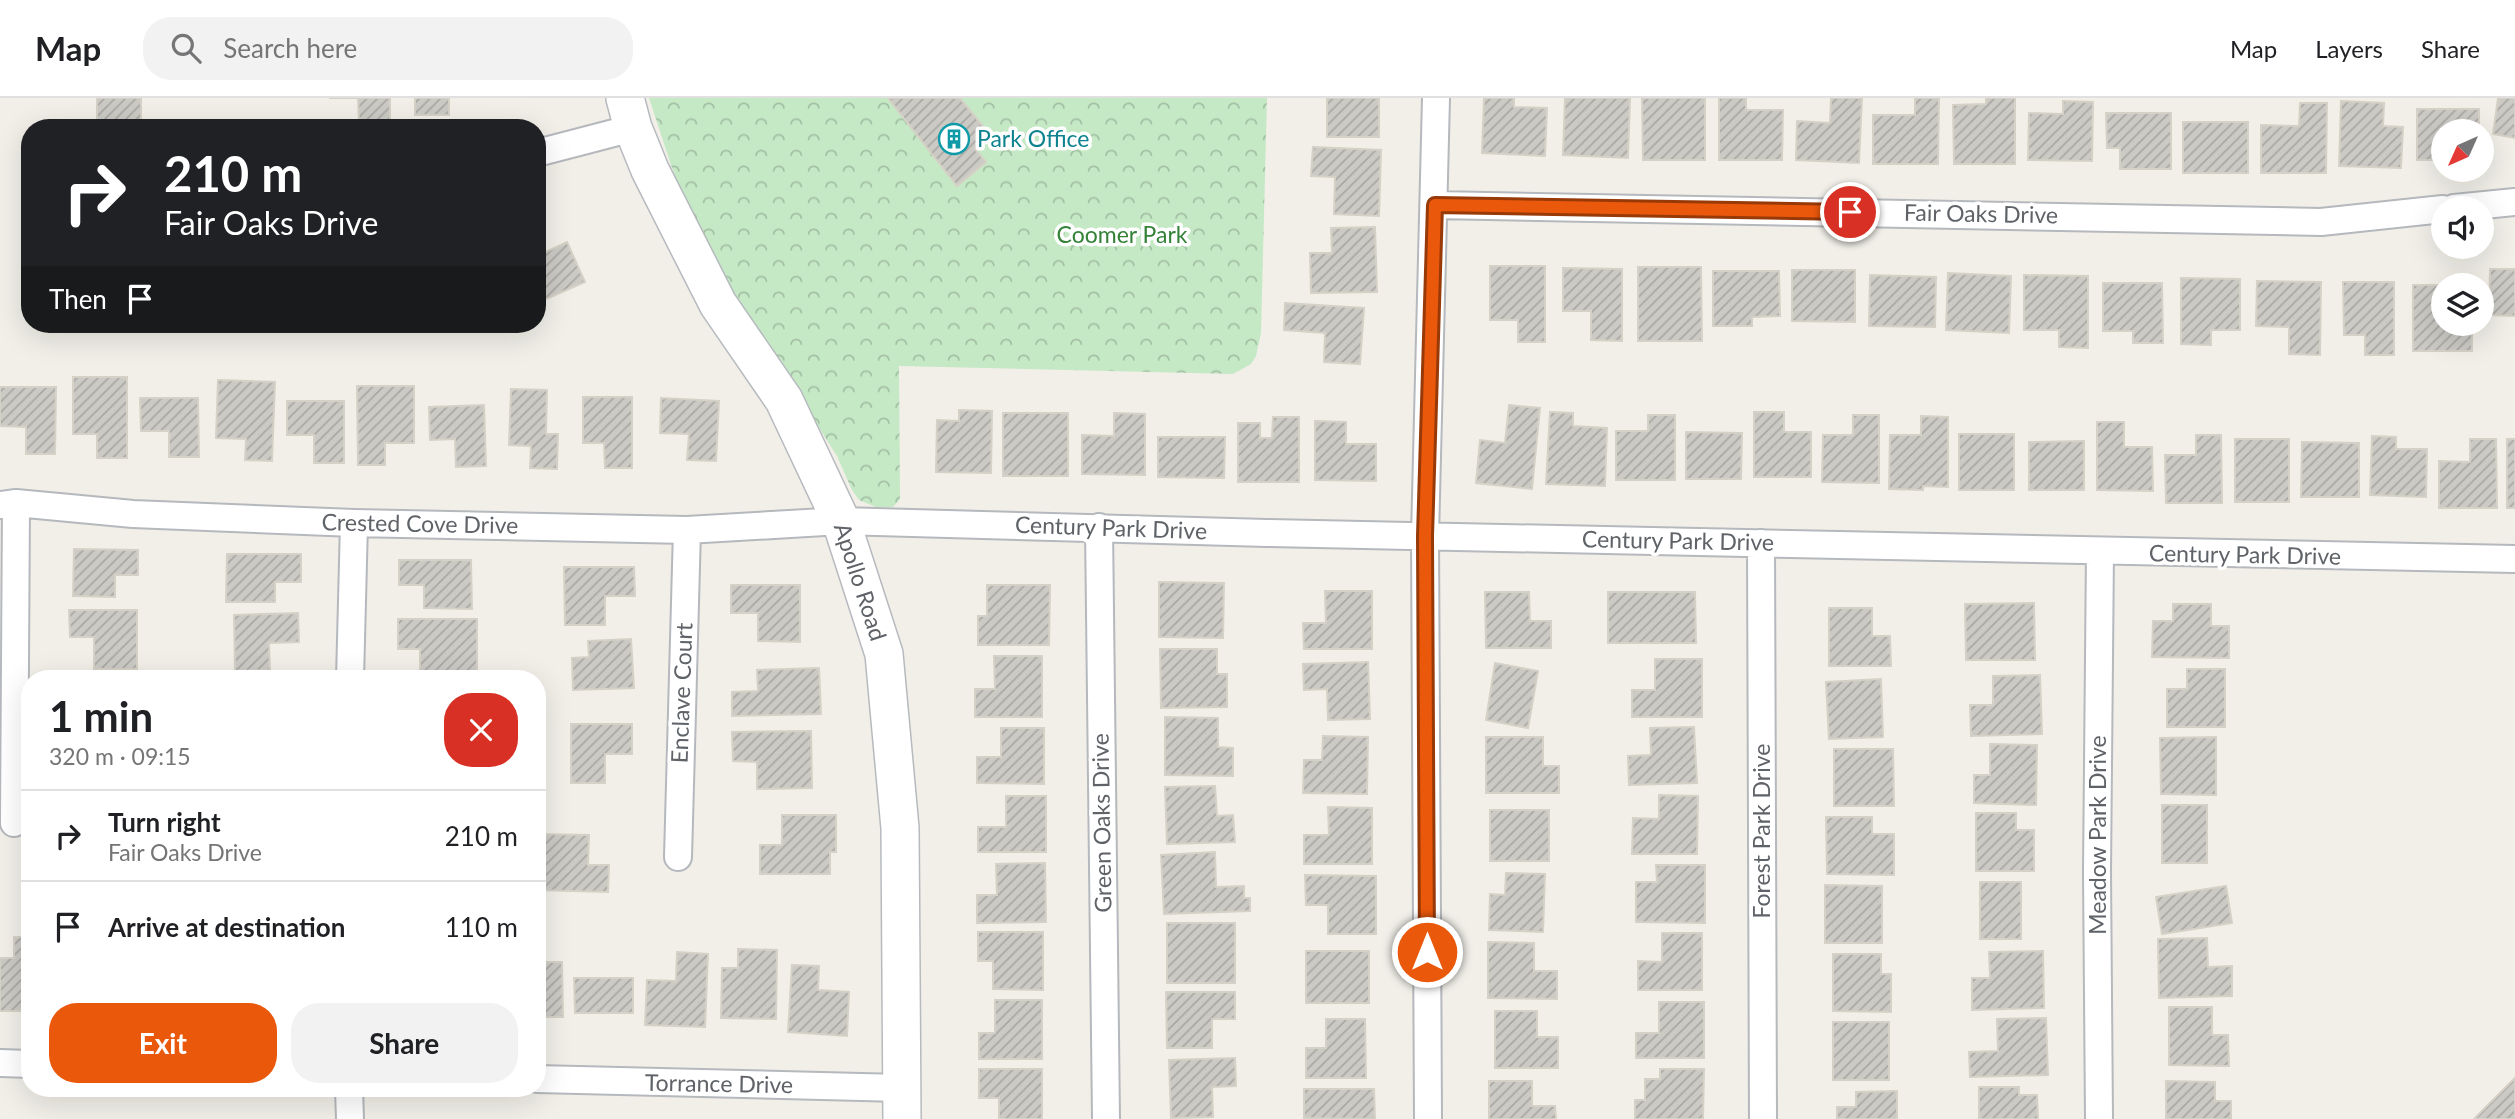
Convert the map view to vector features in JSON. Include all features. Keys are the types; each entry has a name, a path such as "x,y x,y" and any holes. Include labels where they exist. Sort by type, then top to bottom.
{"street":[{"path":"1428,1119 1425,536 1436,98"},
{"path":"546,149 629,113"},
{"name":"Apollo Road","path":"629,113 650,170 718,304 784,400 841,521 884,654 901,828 901,1103"},
{"path":"2494,204 2515,202"},
{"name":"Fair Oaks Drive","path":"1435,205 2321,222 2431,210"},
{"path":"8,504 14,823"},
{"name":"Crested Cove Drive","path":"8,504 133,514 354,523 687,530 841,521"},
{"name":"Century Park Drive","path":"841,521 1267,533 2515,559"},
{"path":"350,670 354,523"},
{"name":"Green Oaks Drive","path":"1098,527 1106,1119"},
{"name":"Enclave Court","path":"678,857 687,530"},
{"name":"Forest Park Drive","path":"1761,543 1763,1119"},
{"name":"Meadow Park Drive","path":"2099,1119 2097,872 2100,551"},
{"path":"0,1063 21,1064"},
{"name":"Torrance Drive","path":"546,1080 901,1103"},
{"path":"349,1097 350,1119"}],"green space":[{"name":"Coomer Park","path":"649,98 1267,98 1261,333 1256,356 1251,364 1233,374 899,366 900,499 893,507 876,507 859,500 837,456 727,283 689,211"}],"building":[{"path":"97,98 141,98 141,119 97,119"},
{"path":"358,98 390,98 390,119 359,119"},
{"path":"415,98 449,98 449,115 415,115"},
{"name":"Park Office","path":"888,98 960,98 991,136 975,149 986,162 957,186"},
{"path":"1327,98 1379,98 1379,137 1327,137"},
{"path":"1484,98 1514,98 1514,107 1547,108 1545,156 1482,153"},
{"path":"1565,98 1630,98 1628,158 1563,155"},
{"path":"1642,98 1705,98 1705,160 1643,160"},
{"path":"1719,98 1746,98 1746,110 1783,110 1782,160 1719,160"},
{"path":"1831,98 1862,98 1859,163 1796,160 1797,121 1830,123"},
{"path":"1915,98 1939,98 1938,164 1873,164 1873,115 1915,115"},
{"path":"1986,98 2015,98 2015,164 1954,164 1953,105 1986,104"},
{"path":"2498,98 2515,98 2515,138 2494,134"},
{"path":"2063,101 2093,102 2092,161 2028,160 2029,113 2063,114"},
{"path":"2341,101 2384,103 2383,126 2403,127 2401,168 2339,166"},
{"path":"2300,103 2327,103 2326,173 2261,173 2261,125 2299,126"},
{"path":"2417,109 2479,109 2479,119 2431,119 2431,160 2417,160"},
{"path":"2106,113 2171,113 2171,169 2120,169 2120,148 2107,148"},
{"path":"2183,122 2248,122 2248,173 2183,173"},
{"path":"1313,147 1381,150 1379,216 1334,214 1335,177 1311,176"},
{"path":"1375,227 1377,292 1311,293 1310,253 1332,253 1331,228"},
{"path":"567,242 585,282 546,299 546,252"},
{"path":"1490,266 1545,266 1545,342 1518,342 1518,320 1490,320"},
{"path":"1638,267 1701,267 1702,341 1638,341"},
{"path":"1563,268 1622,269 1622,341 1591,340 1591,311 1563,311"},
{"path":"2490,269 2515,269 2515,316 2494,315 2494,273 2490,273"},
{"path":"1792,270 1855,270 1855,322 1792,321"},
{"path":"1713,271 1779,271 1780,316 1752,317 1752,326 1713,326"},
{"path":"1948,273 2011,276 2009,333 1946,330"},
{"path":"1870,275 1936,277 1935,327 1869,326"},
{"path":"2024,275 2088,276 2088,348 2059,347 2059,330 2024,330"},
{"path":"2181,278 2240,279 2240,330 2211,330 2211,345 2181,344"},
{"path":"2257,281 2321,282 2320,355 2289,354 2289,327 2256,326"},
{"path":"2343,282 2394,282 2394,355 2365,355 2365,335 2344,335"},
{"path":"2103,283 2162,283 2163,343 2133,343 2133,331 2103,331"},
{"path":"2413,285 2431,285 2431,336 2472,336 2472,351 2413,351"},
{"path":"1285,303 1364,308 1360,364 1324,362 1325,333 1284,330"},
{"path":"73,377 127,377 127,458 97,458 97,434 73,434"},
{"path":"218,380 275,382 272,461 245,460 246,439 216,438"},
{"path":"357,386 414,386 414,443 385,443 385,465 358,465"},
{"path":"0,387 56,387 55,454 26,454 26,427 0,426"},
{"path":"511,389 547,390 546,434 558,434 557,469 530,468 531,446 509,445"},
{"path":"583,397 632,397 632,468 605,468 604,443 583,443"},
{"path":"140,398 198,398 199,457 169,457 169,431 141,431"},
{"path":"661,398 719,401 716,461 687,460 689,434 660,433"},
{"path":"287,401 344,401 344,463 314,463 314,435 287,435"},
{"path":"484,405 486,466 456,467 455,439 430,440 429,407"},
{"path":"1509,405 1540,408 1532,489 1476,483 1480,440 1505,443"},
{"path":"959,410 992,411 991,473 936,472 937,420 959,421"},
{"path":"1550,412 1573,413 1573,426 1607,428 1605,486 1546,484"},
{"path":"1754,412 1784,412 1784,432 1811,432 1811,477 1754,477"},
{"path":"1003,413 1068,413 1068,476 1003,476"},
{"path":"1114,413 1145,414 1145,475 1082,474 1082,435 1114,436"},
{"path":"1648,415 1675,415 1675,480 1616,480 1616,431 1648,431"},
{"path":"1853,415 1879,415 1879,483 1822,482 1823,435 1853,435"},
{"path":"1921,416 1948,417 1948,487 1923,486 1923,490 1889,489 1890,435 1921,435"},
{"path":"1273,417 1299,417 1299,482 1238,482 1238,423 1260,423 1260,438 1272,438"},
{"path":"1315,421 1346,422 1346,444 1376,444 1376,481 1315,480"},
{"path":"2097,422 2124,422 2124,447 2152,447 2153,491 2097,490"},
{"path":"1686,432 1742,433 1741,479 1686,479"},
{"path":"1959,434 2014,434 2014,490 1959,490"},
{"path":"2196,435 2221,435 2222,503 2166,503 2165,455 2196,455"},
{"path":"2372,436 2396,437 2396,449 2427,449 2426,497 2370,495"},
{"path":"1158,437 1225,437 1224,478 1158,477"},
{"path":"2235,439 2289,439 2289,502 2235,502"},
{"path":"2470,439 2496,439 2497,508 2439,508 2439,461 2470,462"},
{"path":"2507,439 2515,439 2515,508 2507,508"},
{"path":"2084,441 2084,490 2029,490 2029,442"},
{"path":"2302,442 2359,443 2359,497 2301,497"},
{"path":"74,549 138,550 138,575 115,575 115,597 73,596"},
{"path":"227,554 301,554 301,582 275,582 275,602 226,602"},
{"path":"399,560 471,560 472,609 424,608 424,585 399,585"},
{"path":"564,567 634,567 635,596 605,596 605,625 565,625"},
{"path":"1159,582 1224,583 1223,638 1159,637"},
{"path":"731,585 800,585 800,642 758,641 758,613 731,613"},
{"path":"987,585 1050,585 1049,645 978,645 978,616 987,616"},
{"path":"1325,591 1372,591 1372,649 1304,649 1303,623 1326,623"},
{"path":"1485,592 1529,592 1530,621 1551,621 1551,648 1486,648"},
{"path":"1608,592 1695,592 1696,643 1608,643"},
{"path":"2034,603 2035,660 1966,660 1965,604"},
{"path":"2173,604 2211,604 2211,626 2229,626 2229,658 2152,657 2153,621 2173,621"},
{"path":"1829,608 1872,608 1872,636 1890,636 1891,666 1829,666"},
{"path":"69,610 137,610 137,669 94,669 94,637 70,637"},
{"path":"298,613 299,642 269,643 270,670 235,670 234,615"},
{"path":"398,619 477,619 477,670 420,670 420,649 398,649"},
{"path":"631,639 634,688 573,690 572,658 589,657 588,641"},
{"path":"1160,649 1217,649 1217,674 1227,674 1227,707 1161,708"},
{"path":"994,656 1042,656 1042,717 975,717 975,689 995,689"},
{"path":"1655,659 1702,659 1702,717 1632,717 1632,690 1655,690"},
{"path":"1368,662 1370,719 1328,720 1327,689 1304,690 1303,664"},
{"path":"1495,663 1538,671 1528,728 1486,720"},
{"path":"819,668 821,714 732,716 732,692 758,691 757,670"},
{"path":"2187,669 2225,669 2225,727 2167,727 2167,689 2187,689"},
{"path":"2040,675 2042,734 1971,736 1970,705 1993,705 1993,676"},
{"path":"1881,679 1883,737 1829,739 1826,682"},
{"path":"1165,717 1218,718 1218,747 1233,748 1233,776 1165,775"},
{"path":"571,724 632,724 632,754 605,754 605,783 571,783"},
{"path":"1694,727 1697,783 1629,785 1628,756 1651,755 1650,728"},
{"path":"1001,728 1044,728 1044,784 977,783 977,757 1001,757"},
{"path":"811,731 812,788 757,789 757,762 733,761 732,732"},
{"path":"1323,736 1368,737 1367,794 1303,793 1304,760 1322,760"},
{"path":"1486,737 1543,737 1543,766 1559,766 1559,793 1486,793"},
{"path":"2216,737 2216,795 2161,794 2160,738"},
{"path":"1990,744 2037,745 2036,805 1974,803 1974,775 1990,775"},
{"path":"1834,749 1893,749 1894,806 1834,806"},
{"path":"1215,786 1217,816 1233,815 1235,842 1167,844 1165,787"},
{"path":"1659,795 1698,796 1697,854 1632,854 1633,818 1659,819"},
{"path":"1006,796 1046,796 1046,852 978,852 978,827 1006,827"},
{"path":"2162,805 2207,805 2207,863 2162,863"},
{"path":"1328,807 1372,808 1372,864 1304,864 1304,835 1329,835"},
{"path":"1490,810 1549,810 1549,861 1490,861"},
{"path":"1976,813 2016,813 2016,830 2034,830 2034,871 1976,871"},
{"path":"782,815 836,815 836,852 830,852 830,874 760,874 760,845 782,845"},
{"path":"1826,817 1872,817 1872,834 1894,834 1894,875 1827,874"},
{"path":"546,834 589,835 588,865 609,865 608,892 546,890"},
{"path":"1215,852 1216,887 1244,886 1244,898 1250,898 1250,911 1164,914 1161,855"},
{"path":"1045,863 1046,922 977,923 977,895 997,895 996,864"},
{"path":"1656,865 1705,865 1705,923 1636,922 1636,882 1657,882"},
{"path":"1506,873 1545,874 1543,932 1489,930 1490,894 1505,895"},
{"path":"1305,875 1376,876 1376,934 1328,934 1328,905 1306,905"},
{"path":"1980,882 2021,882 2021,939 1980,939"},
{"path":"1825,885 1882,886 1882,943 1825,943"},
{"path":"2226,886 2232,923 2162,934 2156,897"},
{"path":"1167,923 1235,923 1235,983 1167,983"},
{"path":"978,932 1043,932 1043,990 993,989 993,961 978,961"},
{"path":"1662,933 1702,933 1702,990 1638,990 1638,961 1662,962"},
{"path":"14,937 21,937 21,1011 0,1011 0,958 14,958"},
{"path":"2207,938 2208,967 2232,966 2232,996 2159,998 2158,939"},
{"path":"1488,942 1534,943 1534,971 1557,971 1557,999 1488,998"},
{"path":"738,949 777,950 776,1019 721,1018 722,968 738,968"},
{"path":"1306,951 1369,951 1369,1003 1306,1003"},
{"path":"2043,951 2044,1008 1972,1010 1972,978 1990,978 1989,952"},
{"path":"677,952 708,954 705,1027 645,1025 647,980 676,981"},
{"path":"1833,954 1881,954 1881,974 1891,974 1891,1012 1833,1011"},
{"path":"546,962 562,962 563,1017 546,1017"},
{"path":"792,965 819,966 818,990 849,992 847,1036 788,1032"},
{"path":"574,978 633,978 633,1013 575,1013"},
{"path":"1166,992 1235,992 1235,1019 1212,1019 1212,1048 1167,1048"},
{"path":"995,1000 1042,1000 1042,1059 979,1059 979,1033 995,1033"},
{"path":"1659,1002 1704,1002 1704,1058 1636,1058 1636,1033 1659,1033"},
{"path":"2169,1007 2212,1007 2212,1035 2228,1035 2229,1066 2169,1065"},
{"path":"1495,1011 1537,1011 1537,1037 1558,1037 1558,1068 1495,1068"},
{"path":"2046,1018 2048,1075 1970,1077 1969,1052 1998,1051 1997,1019"},
{"path":"1326,1019 1365,1019 1366,1078 1306,1078 1306,1048 1326,1048"},
{"path":"1833,1022 1889,1022 1889,1080 1833,1080"},
{"path":"1235,1058 1236,1086 1212,1087 1213,1117 1171,1118 1169,1060"},
{"path":"979,1069 1042,1069 1042,1119 999,1119 999,1098 979,1098"},
{"path":"1660,1069 1704,1069 1703,1119 1635,1119 1635,1100 1645,1100 1645,1079 1660,1079"},
{"path":"2515,1078 2515,1119 2474,1119"},
{"path":"1489,1081 1532,1081 1532,1106 1555,1106 1556,1119 1489,1119"},
{"path":"2166,1081 2215,1082 2215,1101 2231,1101 2231,1119 2166,1119"},
{"path":"1979,1087 2019,1087 2019,1095 2037,1095 2038,1119 1979,1119"},
{"path":"1304,1089 1374,1089 1375,1119 1304,1118"},
{"path":"1897,1091 1897,1119 1837,1119 1837,1107 1856,1107 1856,1092"}],"place":[{"name":"Park Office","path":"954,139"}],"route":[{"path":"1427,952 1425,536 1435,205 1850,212"}]}
